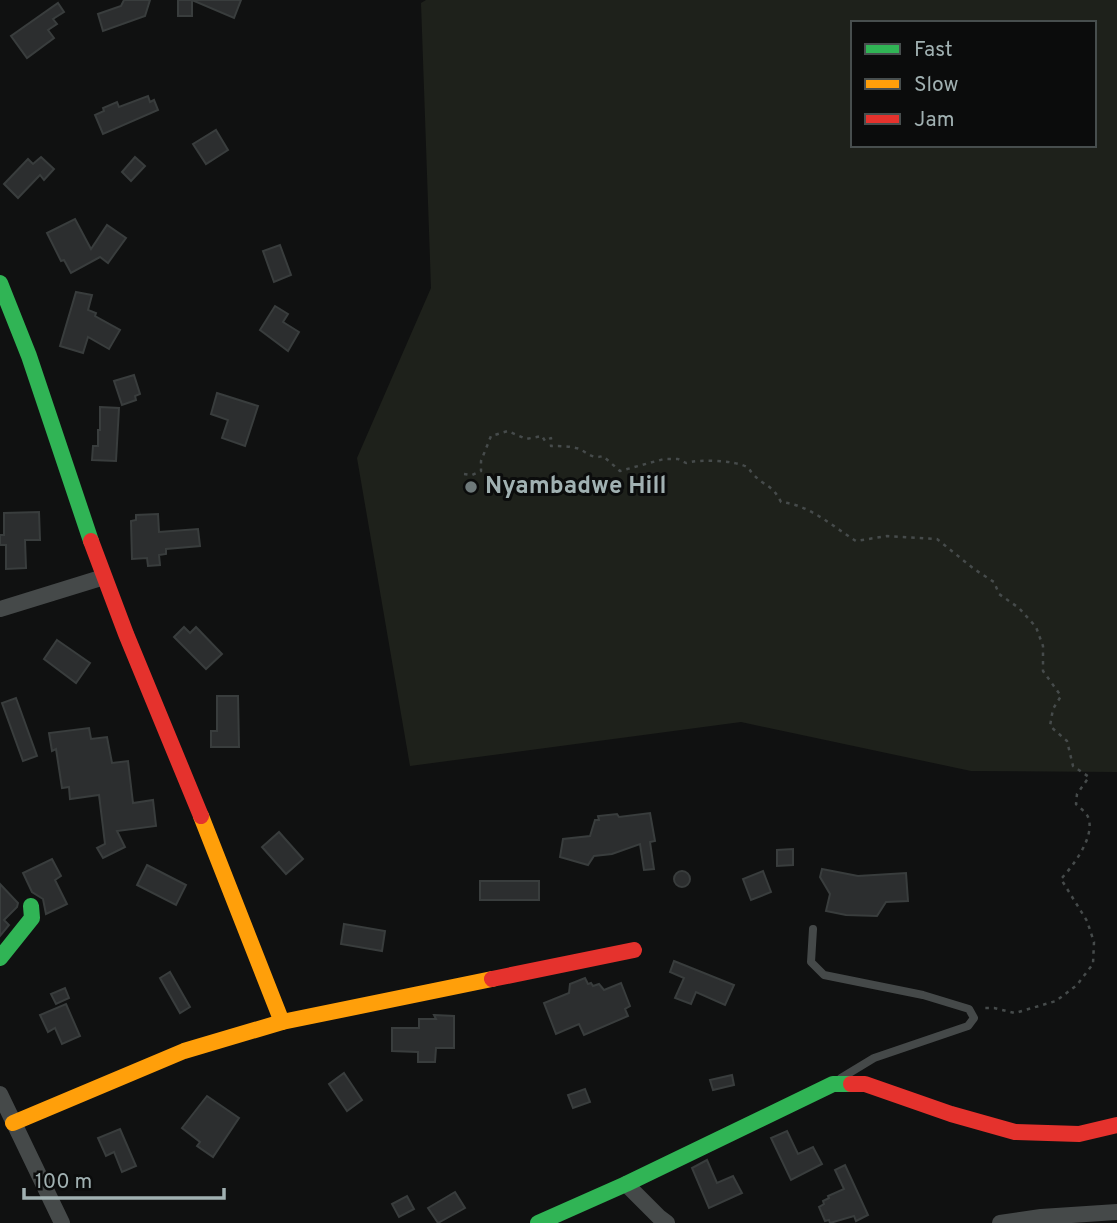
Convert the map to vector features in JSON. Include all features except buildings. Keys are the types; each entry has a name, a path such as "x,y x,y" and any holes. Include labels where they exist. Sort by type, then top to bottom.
{"street":[{"path":"0,283 19,327 104,577 225,870 282,1022"},
{"path":"0,609 104,577"},
{"path":"0,958 32,918 31,906"},
{"path":"9,1127 173,1056 282,1022 634,950"},
{"path":"538,1223 626,1184 833,1084 865,1084 951,1114 1015,1132 1079,1134 1117,1125"},
{"path":"0,1094 9,1127 62,1223"},
{"path":"626,1184 667,1223"},
{"path":"1000,1223 1041,1217 1117,1212"}],"lane":[{"path":"813,929 811,962 824,975 923,995 969,1009 974,1018 968,1026 874,1058 833,1084"}],"path":[{"path":"464,474 472,475 481,471 481,461 491,436 508,430 526,439 542,436 545,441 551,438 551,446 579,448 586,455 597,458 603,456 620,471 678,458 686,464 699,459 737,464 748,468 756,478 775,489 781,502 808,508 856,541 887,536 937,538 994,582 999,594 1019,608 1036,627 1043,646 1043,671 1061,695 1053,709 1050,726 1067,741 1073,766 1089,777 1077,794 1076,804 1088,816 1085,846 1061,879 1087,921 1094,942 1093,964 1077,985 1056,1001 1014,1013 994,1008 969,1009"}],"shaded area":[{"path":"426,0 1117,0 1117,772 971,771 741,722 410,766 357,458 431,288 421,3"}],"traffic: fast":[{"path":"0,283 29,356 91,541"},
{"path":"0,958 32,918 31,906"},
{"path":"538,1223 626,1184 833,1084 851,1084"}],"traffic: slow":[{"path":"201,816 282,1022"},
{"path":"13,1123 184,1051 282,1022 492,979"}],"traffic: jam":[{"path":"91,541 201,816"},
{"path":"492,979 634,950"},
{"path":"851,1084 865,1084 951,1114 1015,1132 1079,1134 1117,1125"}],"place":[{"name":"Nyambadwe Hill","path":"471,487"}]}
